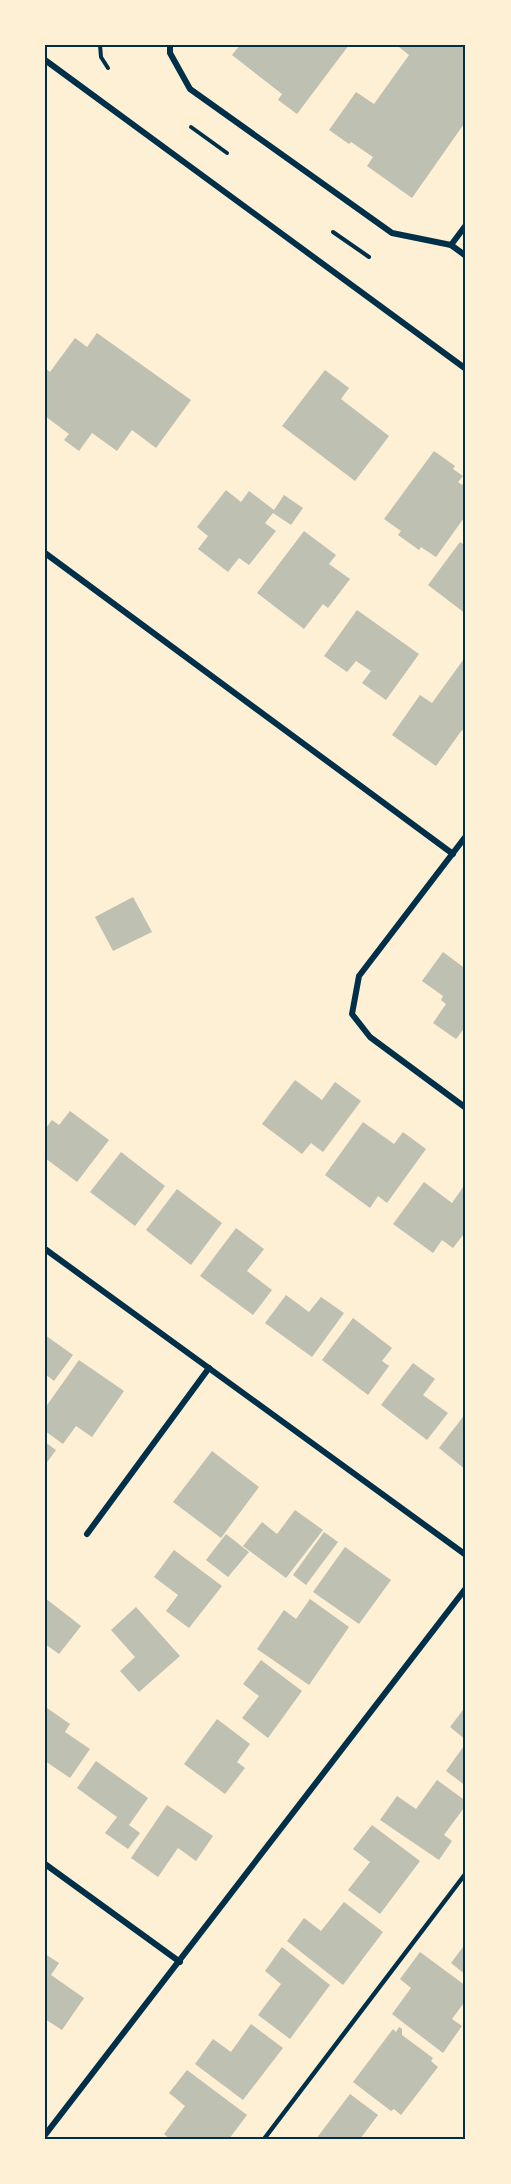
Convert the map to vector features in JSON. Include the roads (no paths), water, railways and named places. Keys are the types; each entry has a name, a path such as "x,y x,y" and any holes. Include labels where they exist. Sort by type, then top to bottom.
{"street":[{"path":"171,45 170,53 190,89 392,233 451,245 466,256"},
{"path":"45,60 466,369"},
{"path":"451,245 466,225"},
{"path":"45,553 453,854"},
{"path":"466,836 359,976 352,1014 370,1037 466,1108"},
{"path":"45,1249 466,1555"},
{"path":"87,1534 209,1368"},
{"path":"45,2135 466,1588"},
{"path":"45,1864 180,1962"}],"lane":[{"path":"264,2139 466,1873"}]}
